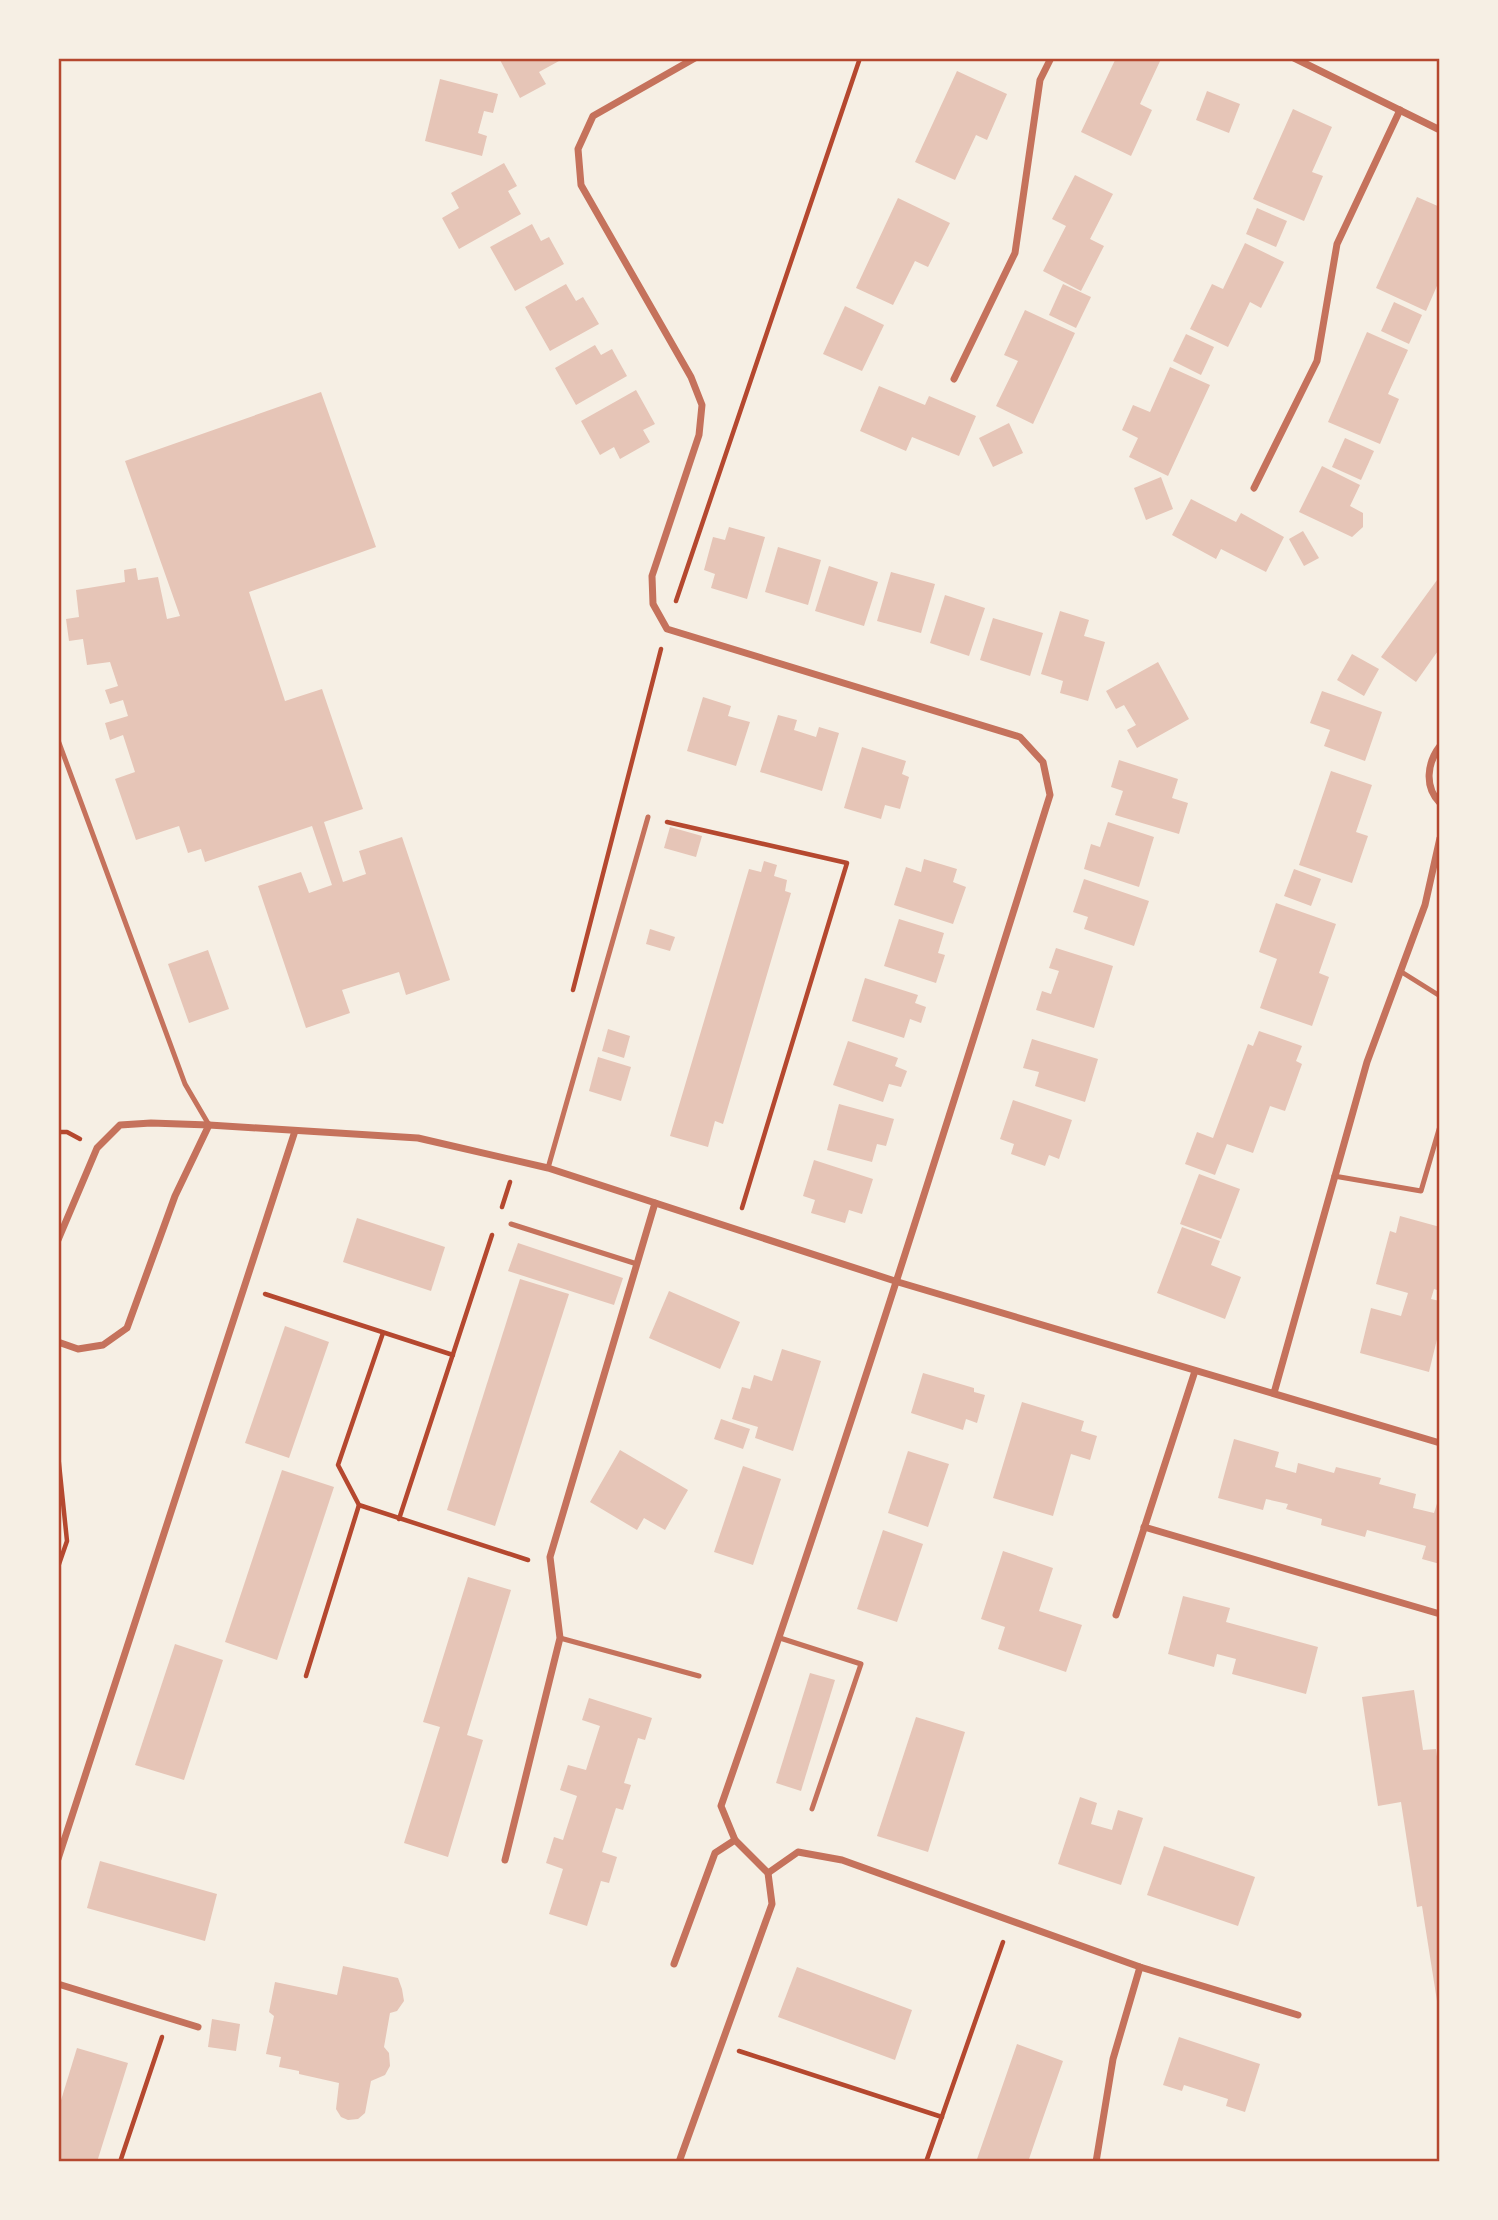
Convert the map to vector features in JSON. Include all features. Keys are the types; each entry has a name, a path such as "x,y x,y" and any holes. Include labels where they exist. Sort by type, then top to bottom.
{"street":[{"path":"679,2162 772,1903 768,1873 735,1840 721,1806 780,1638 898,1282 1050,795 1043,762 1020,737 667,629 653,604 652,576 699,435 702,405 691,377 581,185 578,149 593,116 695,58"},
{"path":"954,380 1015,253 1040,80 1051,58"},
{"path":"1294,58 1440,130"},
{"path":"1254,488 1317,361 1337,244 1400,110"},
{"path":"1440,746 1432,759 1429,773 1430,787 1440,803"},
{"path":"1274,1394 1367,1062 1425,905 1440,838"},
{"path":"58,1240 97,1148 120,1125 209,1125 418,1138 548,1168 898,1282 1440,1443"},
{"path":"58,1342 78,1349 103,1345 127,1328 175,1196 209,1125"},
{"path":"58,1859 295,1131"},
{"path":"505,1860 560,1637 550,1557 655,1203"},
{"path":"1116,1615 1195,1371"},
{"path":"1144,1527 1440,1614"},
{"path":"674,1964 715,1853 735,1840"},
{"path":"768,1873 798,1852 842,1860 1140,1967 1298,2015"},
{"path":"1096,2162 1113,2059 1140,1967"},
{"path":"58,1984 198,2027"}],"lane":[{"path":"58,740 185,1084 209,1125"},
{"path":"548,1168 648,817"},
{"path":"1401,971 1440,996"},
{"path":"1334,1176 1421,1191 1440,1126"},
{"path":"511,1224 637,1264"},
{"path":"560,1637 699,1676"},
{"path":"780,1638 862,1664 812,1809"}],"path":[{"path":"648,817 847,863 736,1229"},
{"path":"500,1210 517,1159"},
{"path":"400,1519 493,1233"},
{"path":"244,1287 453,1355"},
{"path":"383,1333 338,1465 359,1505 531,1561 550,1557"},
{"path":"58,1454 67,1541 58,1567"},
{"path":"306,1676 359,1505"},
{"path":"926,2162 1011,1921"},
{"path":"120,2162 168,2018"},
{"path":"721,2045 942,2117"}],"building":[{"path":"499,58 558,58 559,61 539,72 546,84 520,98"},
{"path":"1116,58 1161,59 1140,104 1152,110 1131,156 1081,132"},
{"path":"957,71 1007,94 987,140 976,135 955,180 915,162"},
{"path":"440,79 498,94 493,113 484,111 478,133 487,136 482,156 425,141"},
{"path":"1207,91 1240,104 1229,133 1196,120"},
{"path":"1293,109 1332,127 1312,172 1323,176 1304,221 1253,199"},
{"path":"504,163 517,186 508,191 521,214 459,249 442,218 459,208 451,193"},
{"path":"1075,175 1113,194 1090,239 1104,246 1081,291 1043,271 1066,226 1052,219"},
{"path":"1417,197 1440,207 1440,279 1426,311 1376,288"},
{"path":"898,198 950,223 928,267 915,261 893,305 856,288"},
{"path":"1257,208 1287,221 1276,247 1246,234"},
{"path":"532,224 541,241 549,237 564,264 515,291 490,247"},
{"path":"1245,243 1284,262 1261,308 1250,302 1228,347 1190,329 1212,284 1223,289"},
{"path":"566,284 576,301 583,297 599,324 550,351 525,307"},
{"path":"1063,284 1091,297 1076,328 1049,315"},
{"path":"1394,302 1422,315 1409,344 1381,331"},
{"path":"845,306 884,325 862,371 823,354"},
{"path":"1025,310 1075,333 1033,424 996,406 1018,361 1004,355"},
{"path":"1367,332 1408,350 1388,394 1399,399 1380,444 1328,422"},
{"path":"1186,334 1214,347 1201,375 1173,361"},
{"path":"595,345 601,355 612,349 627,376 576,405 555,368"},
{"path":"1170,367 1210,385 1168,476 1129,457 1138,438 1122,430 1133,405 1150,412"},
{"path":"879,386 925,405 929,396 976,416 959,456 912,437 906,451 860,431"},
{"path":"636,390 655,424 643,430 650,442 620,459 614,447 600,455 581,421"},
{"path":"321,392 376,547 249,592 285,701 322,689 363,809 324,822 343,882 366,874 359,851 402,837 450,980 406,995 399,972 342,990 350,1013 306,1028 258,886 301,872 309,893 332,885 312,826 205,862 201,849 188,853 179,826 136,840 115,779 135,772 123,735 110,740 105,723 128,716 123,700 110,704 105,690 118,686 110,662 87,665 83,639 69,641 66,619 79,617 76,590 125,582 124,570 136,568 138,580 158,577 167,619 180,616 125,461"},
{"path":"1009,423 1023,453 993,467 979,438"},
{"path":"1345,438 1374,451 1361,480 1332,467"},
{"path":"1322,466 1360,485 1350,506 1363,513 1363,527 1352,537 1299,512"},
{"path":"1161,477 1173,509 1146,520 1134,488"},
{"path":"1191,499 1236,522 1241,513 1284,537 1266,572 1221,549 1216,559 1172,535"},
{"path":"729,527 765,537 747,599 711,588 715,574 704,570 713,537 725,540"},
{"path":"1303,531 1319,558 1304,566 1289,539"},
{"path":"778,547 821,560 808,605 765,592"},
{"path":"829,566 878,582 864,626 815,611"},
{"path":"891,572 935,584 921,633 877,621"},
{"path":"1440,576 1440,648 1416,682 1381,657"},
{"path":"945,595 985,608 969,656 930,643"},
{"path":"1060,611 1089,620 1084,636 1105,642 1088,701 1060,693 1063,681 1041,674"},
{"path":"993,618 1043,633 1030,676 980,660"},
{"path":"1352,654 1379,669 1364,696 1337,680"},
{"path":"1158,662 1189,719 1137,748 1127,730 1136,725 1124,705 1116,709 1106,691"},
{"path":"1322,691 1382,712 1365,761 1324,746 1330,730 1310,723"},
{"path":"703,697 731,706 728,716 750,722 736,766 687,751"},
{"path":"778,715 797,720 794,730 816,737 819,727 839,733 822,791 760,772"},
{"path":"862,747 906,761 902,774 909,777 900,809 885,805 881,819 844,808"},
{"path":"1119,760 1178,779 1172,798 1188,803 1179,834 1115,815 1123,791 1111,787"},
{"path":"1331,771 1372,785 1356,832 1368,836 1352,883 1299,865"},
{"path":"1108,822 1154,837 1139,887 1084,869 1091,844 1100,847"},
{"path":"670,827 702,836 696,857 664,848"},
{"path":"924,859 957,869 953,882 966,887 953,924 894,905 906,867 921,872"},
{"path":"764,861 777,865 774,876 787,880 785,891 791,893 723,1124 715,1121 708,1147 670,1136 749,869 761,872"},
{"path":"1294,869 1321,879 1311,906 1284,896"},
{"path":"1084,879 1149,901 1134,946 1084,929 1088,917 1073,912"},
{"path":"1276,903 1336,924 1319,973 1329,977 1312,1026 1260,1008 1277,959 1259,952"},
{"path":"899,919 944,933 938,953 945,955 936,983 884,966"},
{"path":"650,929 675,937 670,951 646,944"},
{"path":"1056,948 1113,966 1094,1028 1036,1010 1042,991 1051,994 1059,971 1049,968"},
{"path":"208,950 229,1009 189,1023 168,964"},
{"path":"865,978 918,995 915,1003 926,1007 921,1023 910,1019 904,1038 852,1021"},
{"path":"608,1029 630,1036 624,1058 602,1051"},
{"path":"1259,1031 1302,1046 1296,1061 1302,1064 1285,1111 1270,1106 1253,1153 1227,1144 1215,1175 1185,1164 1197,1132 1213,1138 1248,1044 1253,1046"},
{"path":"1032,1039 1098,1059 1085,1102 1035,1086 1039,1072 1023,1068"},
{"path":"848,1041 898,1058 895,1066 907,1071 901,1087 889,1084 883,1102 833,1085"},
{"path":"598,1057 631,1067 621,1101 589,1091"},
{"path":"1013,1100 1072,1120 1059,1159 1049,1155 1045,1166 1011,1154 1014,1144 1000,1139"},
{"path":"839,1104 894,1119 886,1146 877,1144 872,1162 827,1150"},
{"path":"814,1160 873,1179 862,1214 849,1210 845,1223 811,1213 815,1200 803,1196"},
{"path":"1199,1174 1240,1189 1221,1239 1180,1224"},
{"path":"1400,1216 1440,1227 1440,1291 1434,1289 1431,1299 1440,1301 1440,1327 1429,1372 1360,1353 1371,1308 1401,1316 1408,1293 1376,1284 1390,1231 1396,1233"},
{"path":"357,1218 445,1247 431,1291 343,1262"},
{"path":"1182,1227 1220,1241 1211,1265 1241,1277 1225,1319 1157,1293"},
{"path":"518,1243 623,1278 614,1305 508,1271"},
{"path":"520,1279 569,1294 495,1526 447,1510"},
{"path":"669,1291 740,1322 720,1369 649,1338"},
{"path":"285,1326 329,1342 289,1458 245,1443"},
{"path":"782,1349 821,1361 793,1451 755,1438 758,1427 732,1419 742,1387 750,1389 754,1375 772,1381"},
{"path":"923,1373 974,1388 974,1392 985,1395 977,1423 966,1419 963,1430 911,1413"},
{"path":"1022,1402 1084,1421 1081,1431 1097,1436 1090,1460 1071,1454 1053,1516 993,1498"},
{"path":"721,1419 750,1429 743,1449 714,1439"},
{"path":"1234,1439 1279,1452 1275,1467 1296,1473 1298,1463 1334,1473 1336,1467 1381,1478 1379,1484 1416,1494 1413,1508 1434,1513 1440,1494 1440,1564 1422,1559 1426,1546 1367,1530 1365,1537 1321,1525 1322,1519 1286,1509 1288,1504 1266,1499 1263,1510 1218,1498"},
{"path":"620,1450 688,1490 665,1530 644,1518 637,1530 590,1502"},
{"path":"908,1451 949,1464 928,1527 888,1513"},
{"path":"743,1466 781,1479 753,1565 714,1552"},
{"path":"282,1470 334,1487 277,1660 225,1642"},
{"path":"883,1530 923,1544 897,1622 857,1609"},
{"path":"1003,1551 1053,1568 1039,1611 1082,1625 1066,1672 998,1649 1005,1627 981,1619"},
{"path":"468,1577 511,1590 467,1735 483,1740 448,1857 404,1843 440,1727 423,1722"},
{"path":"1183,1596 1230,1608 1226,1622 1318,1647 1306,1694 1232,1674 1236,1659 1217,1654 1214,1667 1168,1654"},
{"path":"175,1644 223,1660 184,1780 135,1765"},
{"path":"810,1673 835,1680 801,1791 776,1783"},
{"path":"1414,1690 1423,1750 1436,1749 1440,1780 1440,2020 1422,1906 1417,1907 1401,1802 1378,1806 1362,1697"},
{"path":"589,1698 652,1718 645,1740 638,1738 624,1783 631,1785 623,1810 616,1808 602,1852 617,1857 609,1883 601,1881 587,1926 549,1914 563,1869 546,1863 554,1837 563,1840 577,1796 560,1790 568,1765 586,1770 600,1726 582,1720"},
{"path":"916,1717 965,1732 928,1852 877,1836"},
{"path":"1080,1797 1097,1803 1091,1824 1112,1830 1118,1810 1143,1818 1121,1885 1058,1864"},
{"path":"1164,1846 1255,1877 1238,1926 1147,1895"},
{"path":"100,1861 217,1894 205,1941 87,1908"},
{"path":"343,1966 398,1978 404,2001 397,2011 390,2013 384,2047 389,2053 390,2066 385,2075 371,2081 365,2113 358,2119 348,2120 341,2117 336,2109 339,2083 279,2067 281,2057 266,2054 274,2016 269,2012 275,1982 337,1995"},
{"path":"797,1967 912,2010 895,2060 778,2017"},
{"path":"212,2019 240,2024 236,2051 208,2047"},
{"path":"1179,2037 1260,2064 1245,2112 1226,2106 1228,2099 1184,2085 1182,2091 1163,2085"},
{"path":"1017,2044 1063,2061 1028,2162 976,2162"},
{"path":"77,2048 128,2063 97,2162 58,2162 58,2110"}]}
